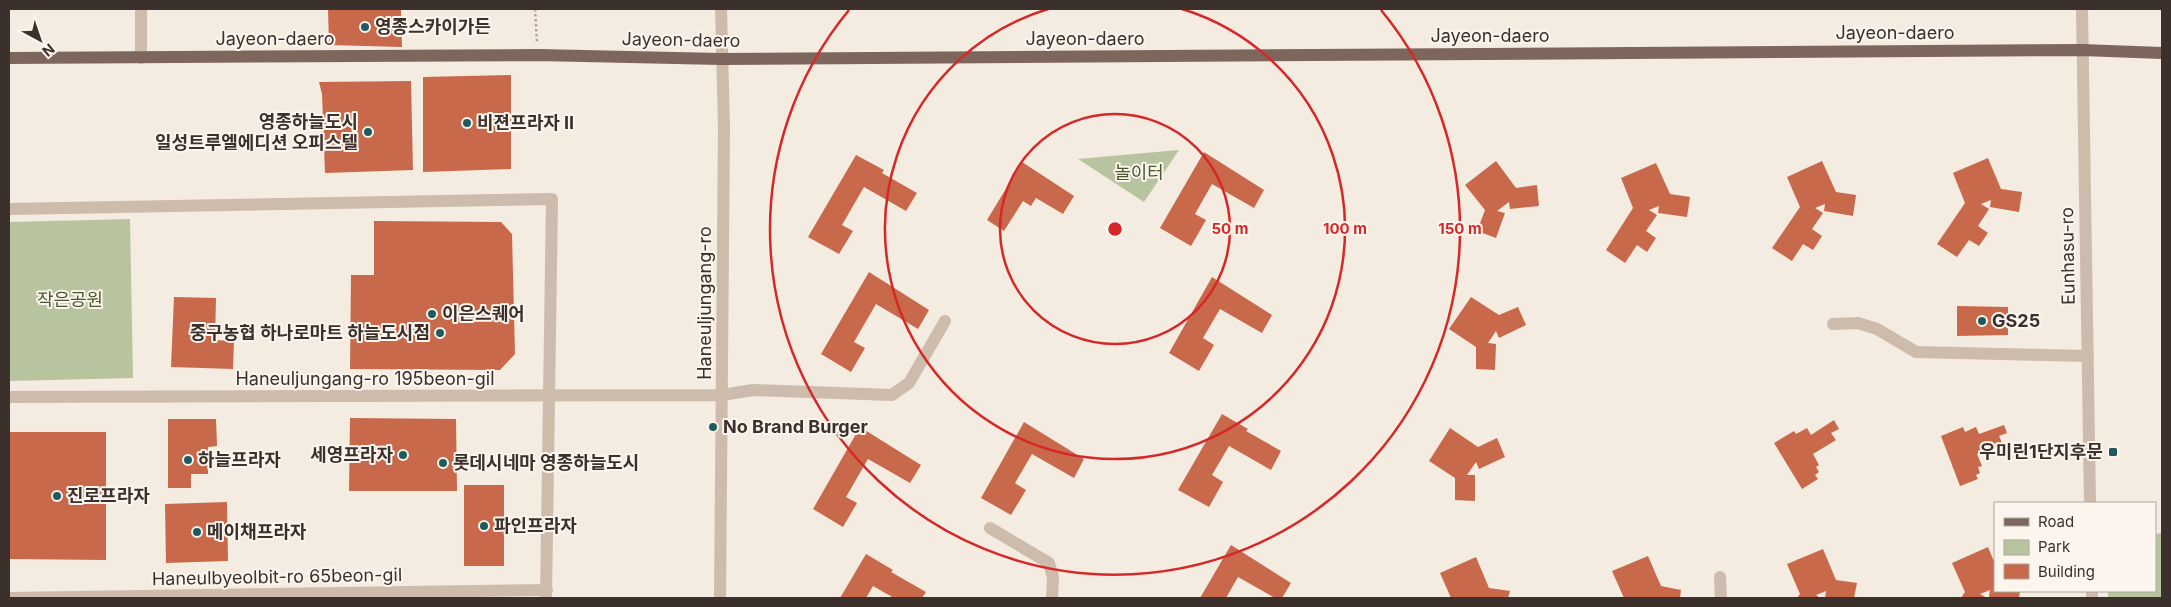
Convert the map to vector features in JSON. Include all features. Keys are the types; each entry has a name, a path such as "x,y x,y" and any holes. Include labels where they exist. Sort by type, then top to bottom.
{"main road":[{"name":"Jayeon-daero","path":"9,58 538,55 721,58 2082,50 2162,52"}],"street":[{"path":"141,9 141,58"},
{"name":"Haneuljungang-ro","path":"720,598 724,127 721,9"},
{"name":"Eunhasu-ro","path":"2082,9 2090,502"},
{"path":"9,209 552,199 546,594"},
{"name":"Haneuljungang-ro 195beon-gil","path":"9,397 722,396 753,390 892,395 909,383 945,321"},
{"path":"1832,324 1858,323 1877,329 1916,352 2088,356"},
{"path":"990,528 1049,563 1053,577 1052,598"},
{"path":"1720,577 1721,598"},
{"name":"Haneulbyeolbit-ro 65beon-gil","path":"9,598 546,594"}],"path":[{"path":"535,9 538,55"}],"green space":[{"name":"놀이터","path":"1179,150 1144,202 1078,159"},
{"name":"작은공원","path":"130,219 133,378 9,381 9,222"},
{"path":"2162,533 2162,598 2108,598 2108,592 2156,592 2156,534"}],"building":[{"name":"영종스카이가든","path":"328,9 401,9 402,47 329,45"},
{"name":"비젼프라자 II","path":"511,75 511,169 423,172 423,77"},
{"name":"영종하늘도시 일성트루엘에디션 오피스텔","path":"411,81 413,170 325,173 322,94 319,82"},
{"path":"1204,152 1264,190 1254,208 1212,184 1195,214 1206,220 1191,246 1160,228"},
{"path":"856,155 884,170 882,173 917,193 906,211 864,187 842,225 853,231 839,254 808,237"},
{"path":"1988,158 2001,189 2022,192 2019,212 1990,207 1991,200 1981,204 1989,209 1978,226 1988,233 1979,246 1969,240 1957,257 1937,244 1965,203 1953,173"},
{"path":"1496,161 1516,188 1537,185 1539,206 1510,209 1509,202 1497,211 1505,213 1496,238 1477,231 1485,210 1465,185"},
{"path":"1822,161 1836,192 1856,195 1853,216 1824,211 1825,204 1815,208 1823,213 1812,229 1822,236 1813,250 1803,244 1792,261 1772,248 1800,207 1787,177"},
{"path":"1022,162 1074,196 1063,214 1036,198 1031,206 1023,201 1004,231 987,220"},
{"path":"1656,163 1670,194 1690,197 1687,217 1658,213 1659,206 1649,210 1657,215 1646,231 1656,238 1647,252 1637,245 1625,263 1606,250 1633,208 1621,178"},
{"name":"이은스퀘어","path":"374,221 501,222 512,234 515,354 500,370 350,369 351,275 374,275"},
{"path":"869,272 929,310 918,329 876,304 854,342 865,348 851,372 821,354"},
{"path":"1212,277 1272,315 1262,333 1220,309 1203,338 1214,345 1199,371 1169,353"},
{"path":"174,297 216,298 215,340 234,341 233,369 171,367"},
{"path":"1471,297 1499,315 1518,307 1526,325 1499,338 1496,331 1488,343 1496,344 1495,370 1476,369 1476,347 1449,329"},
{"name":"GS25","path":"1957,306 2008,307 2008,335 1957,336"},
{"path":"1222,414 1248,429 1246,431 1281,451 1271,470 1229,446 1212,475 1223,482 1209,507 1178,490"},
{"name":"세영프라자","path":"350,418 456,419 457,491 349,491"},
{"name":"하늘프라자","path":"168,419 216,419 217,446 208,447 208,474 191,474 191,488 168,488"},
{"path":"1834,420 1839,429 1831,433 1836,440 1813,454 1819,465 1816,467 1819,472 1815,475 1818,479 1802,489 1774,443 1794,431 1796,434 1807,428 1811,435"},
{"path":"1024,422 1084,459 1074,478 1032,454 1015,483 1026,490 1011,515 981,498"},
{"path":"2004,425 2007,433 1999,436 2003,445 1977,454 1982,466 1978,467 1980,473 1976,475 1978,479 1960,486 1941,436 1963,427 1965,432 1976,427 1979,434"},
{"path":"860,427 921,465 910,483 868,459 846,497 857,503 843,527 813,509"},
{"path":"1450,428 1478,447 1497,438 1505,457 1479,469 1476,462 1467,475 1475,475 1475,501 1455,500 1455,478 1429,461"},
{"name":"진로프라자","path":"9,432 106,432 106,560 9,559"},
{"name":"파인프라자","path":"464,485 504,485 504,566 464,566"},
{"name":"메이채프라자","path":"227,502 228,561 166,563 165,504"},
{"path":"1231,545 1291,583 1282,598 1275,598 1238,577 1226,598 1200,598"},
{"path":"1988,547 1994,562 1994,592 2020,592 2019,598 1989,597 1990,590 1980,594 1987,598 1961,598 1965,592 1952,563"},
{"path":"1823,549 1836,580 1857,583 1854,598 1825,598 1826,591 1816,595 1820,598 1797,598 1800,594 1787,564"},
{"path":"866,554 893,570 891,572 926,592 922,598 894,598 873,586 866,598 840,598"},
{"path":"1648,556 1661,586 1681,590 1680,598 1624,598 1612,571"},
{"path":"1476,557 1489,588 1510,591 1508,598 1451,598 1440,573"}],"place":[{"name":"영종스카이가든","path":"365,27"},
{"name":"비젼프라자 II","path":"467,123"},
{"name":"영종하늘도시 일성트루엘에디션 오피스텔","path":"368,132"},
{"name":"이은스퀘어","path":"432,314"},
{"name":"GS25","path":"1982,321"},
{"name":"중구농협 하나로마트 하늘도시점","path":"440,333"},
{"name":"No Brand Burger","path":"713,427"},
{"name":"우미린1단지후문","path":"2113,452"},
{"name":"세영프라자","path":"403,455"},
{"name":"하늘프라자","path":"188,460"},
{"name":"롯데시네마 영종하늘도시","path":"443,463"},
{"name":"진로프라자","path":"57,496"},
{"name":"파인프라자","path":"484,526"},
{"name":"메이채프라자","path":"197,532"}]}
